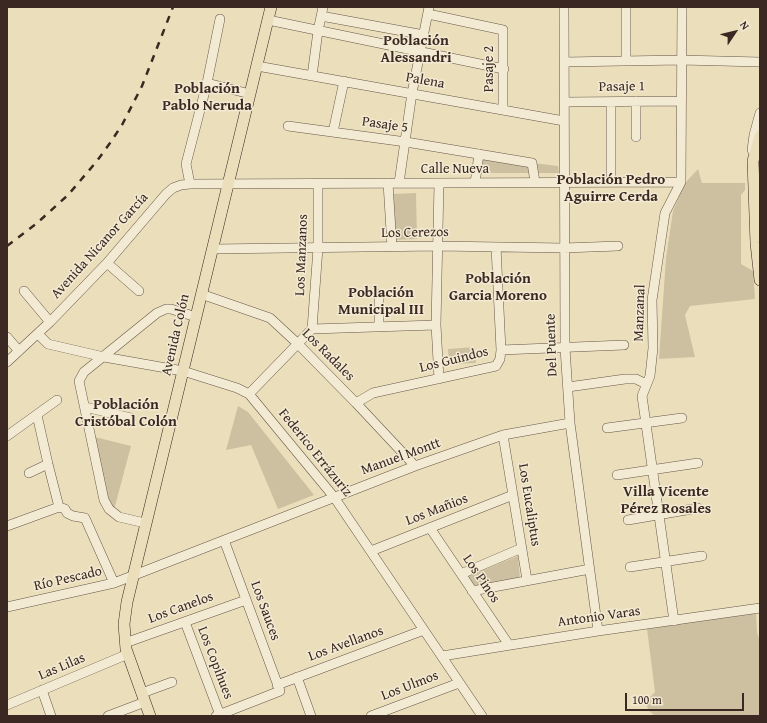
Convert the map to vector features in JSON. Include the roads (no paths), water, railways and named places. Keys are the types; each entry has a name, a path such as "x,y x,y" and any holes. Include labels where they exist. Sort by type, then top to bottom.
{"main road":[{"name":"Avenida Colón","path":"150,716 126,649 125,613 271,7"},
{"path":"758,141 754,163 754,178 756,243 760,280"}],"street":[{"name":"Del Puente","path":"564,7 565,348 570,423 598,631"},
{"path":"626,7 626,61"},
{"name":"Manzanal","path":"674,621 642,396 650,376 653,348 652,300 665,213 681,182 682,7"},
{"path":"399,183 412,94 428,11"},
{"name":"Pasaje 2","path":"428,11 503,30 504,69 502,109"},
{"path":"312,76 322,12 424,35"},
{"path":"190,184 186,164 207,83 220,19"},
{"path":"268,20 504,69"},
{"path":"564,62 681,60 760,62"},
{"name":"Palena","path":"257,66 564,121"},
{"path":"333,132 344,81"},
{"path":"207,83 250,94"},
{"path":"636,101 636,137"},
{"name":"Pasaje 1","path":"564,102 681,101"},
{"path":"611,102 611,182"},
{"path":"758,141 760,113"},
{"name":"Pasaje 5","path":"288,126 406,142 532,163 535,182"},
{"path":"475,183 479,154"},
{"name":"Calle Nueva","path":"228,183 681,182"},
{"name":"Avenida Nicanor García","path":"7,362 50,322 106,263 166,194 177,186 190,184 228,183"},
{"name":"Los Manzanos","path":"312,329 318,248 318,183"},
{"path":"388,183 392,247"},
{"path":"439,183 436,325 439,379"},
{"name":"Los Cerezos","path":"213,249 438,246 564,248 618,246"},
{"path":"496,247 501,350"},
{"path":"106,263 139,292"},
{"path":"24,291 50,322"},
{"name":"Los Radales","path":"201,294 270,318 356,403 415,466"},
{"path":"379,294 379,327"},
{"path":"146,523 119,517 109,509 104,500 80,385 81,377 84,372 157,313 163,310 171,309 196,317"},
{"path":"249,394 312,329 436,325"},
{"name":"Federico Errázuriz","path":"38,334 48,344 183,371 237,388 249,394 334,497 482,716"},
{"path":"7,337 19,351"},
{"name":"Los Guindos","path":"356,403 372,393 496,366 500,359 501,350 624,345"},
{"path":"568,387 625,379 636,379 646,384"},
{"path":"7,436 57,400"},
{"path":"85,407 131,418"},
{"path":"37,415 59,507"},
{"path":"606,428 682,418"},
{"name":"Manuel Montt","path":"134,576 415,466 503,435 570,423"},
{"name":"Los Eucaliptus","path":"503,435 527,580"},
{"path":"617,475 698,463"},
{"path":"29,473 48,464"},
{"name":"Los Mañios","path":"371,551 513,495"},
{"path":"7,526 59,507 65,509 67,513 73,516 85,518 114,583"},
{"path":"628,520 698,508"},
{"name":"Los Pinos","path":"430,528 508,645"},
{"name":"Los Sauces","path":"224,540 278,688"},
{"path":"461,574 522,548"},
{"path":"630,567 702,556"},
{"path":"472,591 590,569"},
{"name":"Río Pescado","path":"7,607 114,583 134,576"},
{"name":"Los Canelos","path":"126,649 185,622 246,600"},
{"name":"Antonio Varas","path":"442,656 598,631 760,608"},
{"name":"Los Copihues","path":"185,622 218,715"},
{"name":"Los Avellanos","path":"218,715 278,688 297,677 424,630"},
{"name":"Las Lilas","path":"7,705 42,690 126,649"},
{"path":"297,677 311,716"},
{"path":"108,716 172,682"},
{"name":"Los Ulmos","path":"371,716 385,714 459,683"},
{"path":"42,690 51,716"}],"railway":[{"path":"7,246 36,224 68,195 110,143 122,125 142,86 173,7"}],"district":[{"name":"Población Alessandri","path":"416,50"},
{"name":"Población Pablo Neruda","path":"207,98"},
{"name":"Población Pedro Aguirre Cerda","path":"611,188"},
{"name":"Población Garcia Moreno","path":"498,288"},
{"name":"Población Municipal III","path":"381,302"},
{"name":"Población Cristóbal Colón","path":"126,414"},
{"name":"Villa Vicente Pérez Rosales","path":"666,500"}]}
